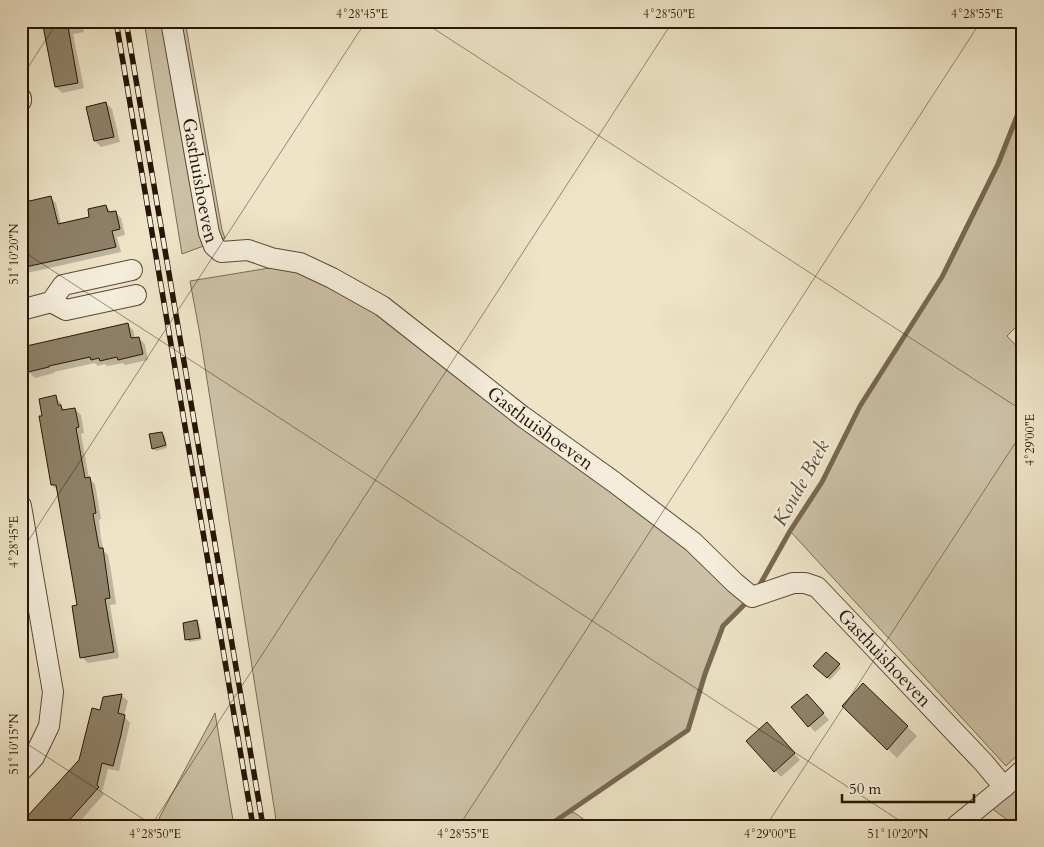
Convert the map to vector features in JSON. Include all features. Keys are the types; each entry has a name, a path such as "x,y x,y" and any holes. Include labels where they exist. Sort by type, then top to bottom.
{"street":[{"name":"Gasthuishoeven","path":"171,21 209,233 214,246 221,252 248,250 270,258 300,263 332,278 382,306 522,416 693,542 752,597 793,583 805,583 817,587 984,763 1004,788"},
{"path":"21,310 51,302 63,285 132,270"},
{"path":"51,302 66,310 136,294"},
{"path":"21,506 53,692 49,726 34,757 21,771"},
{"path":"956,826 1004,788 1023,770"}],"shaded area":[{"path":"144,21 185,21 222,230 225,238 182,254"},
{"path":"1023,101 1023,320 1007,336 1023,353 1023,750 1006,766 790,531 822,482 860,406 942,277 998,164"},
{"path":"300,263 332,278 752,597 723,626 705,674 688,730 568,812 575,813 593,826 277,826 190,281"},
{"path":"215,713 234,826 155,826"},
{"path":"1023,770 1023,826 1016,826 984,803"}],"building":[{"path":"42,21 67,21 78,83 55,87"},
{"path":"106,102 114,137 94,141 86,107"},
{"path":"51,196 58,224 89,217 88,209 106,205 108,212 116,211 120,229 112,231 116,247 21,268 21,203"},
{"path":"128,323 131,338 139,337 143,354 118,360 117,357 100,361 99,358 91,360 90,357 28,372 22,347"},
{"path":"56,395 58,405 61,405 62,410 75,408 79,427 76,428 85,478 90,477 96,513 93,514 99,548 103,548 110,598 105,599 114,652 80,658 72,606 77,605 56,485 51,485 39,416 42,416 39,399"},
{"path":"162,432 166,445 152,449 149,434"},
{"path":"197,620 200,638 185,640 183,623"},
{"path":"826,652 840,664 827,678 813,666"},
{"path":"863,683 908,726 887,750 842,706"},
{"path":"122,694 118,713 125,715 121,735 113,766 102,763 97,785 99,787 64,826 21,826 33,810 79,760 92,708 100,710 103,697"},
{"path":"807,694 824,713 808,727 791,707"},
{"path":"767,722 795,753 774,772 746,741"}],"waterway":[{"name":"Koude Beek","path":"758,588 790,531 822,482 860,406 942,277 998,164 1023,101"},
{"name":"Koude Beek","path":"548,826 688,730 705,674 723,626 748,601"}],"railway":[{"path":"116,21 253,826"},
{"path":"126,21 263,826"}]}
